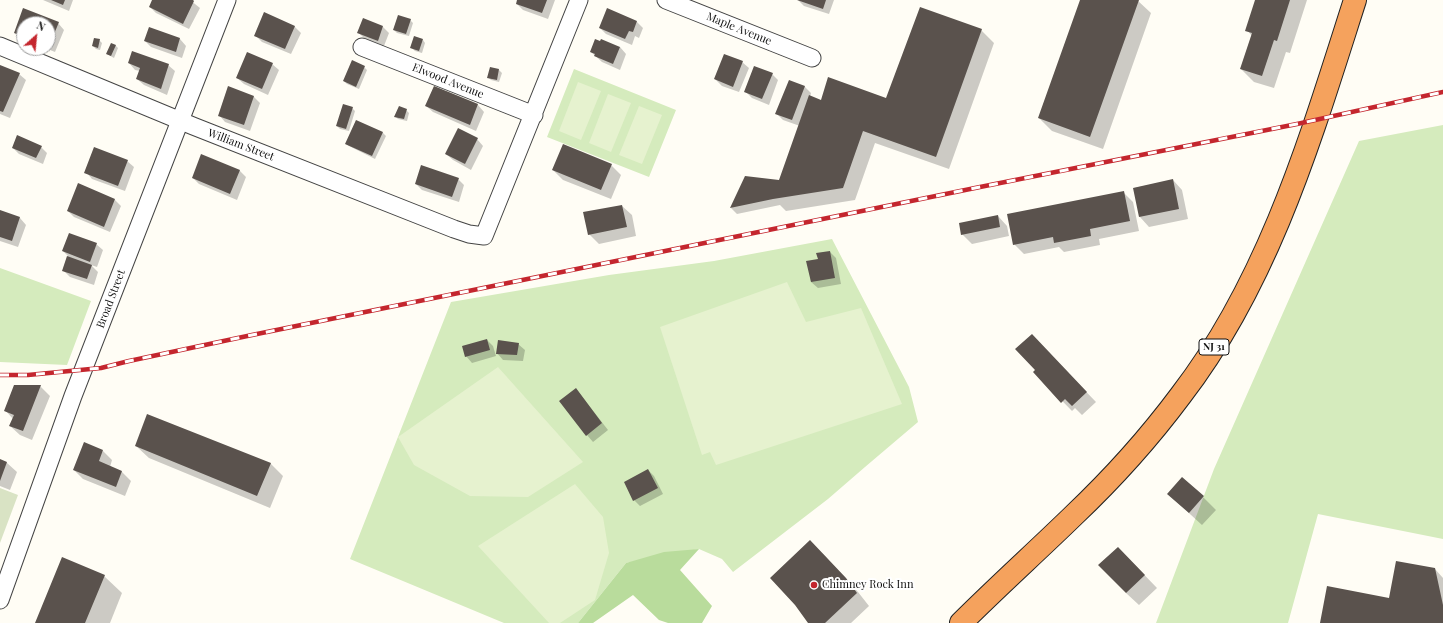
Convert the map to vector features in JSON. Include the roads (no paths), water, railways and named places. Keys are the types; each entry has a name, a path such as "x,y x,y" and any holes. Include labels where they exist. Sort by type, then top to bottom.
{"highway":[{"name":"NJ 31","path":"961,623 1073,517 1130,458 1181,395 1205,362 1266,252 1283,212 1313,130 1355,0"}],"street":[{"name":"Broad Street","path":"0,600 63,423 227,0"},
{"path":"534,114 579,0"},
{"name":"Maple Avenue","path":"666,0 812,58"},
{"name":"William Street","path":"0,46 180,121 469,234 484,236 534,114"},
{"name":"Elwood Avenue","path":"362,46 534,114"}],"railway":[{"path":"0,375 28,375 101,368 252,335 1297,124 1443,92"}],"place":[{"name":"Chimney Rock Inn","path":"814,585"}]}
